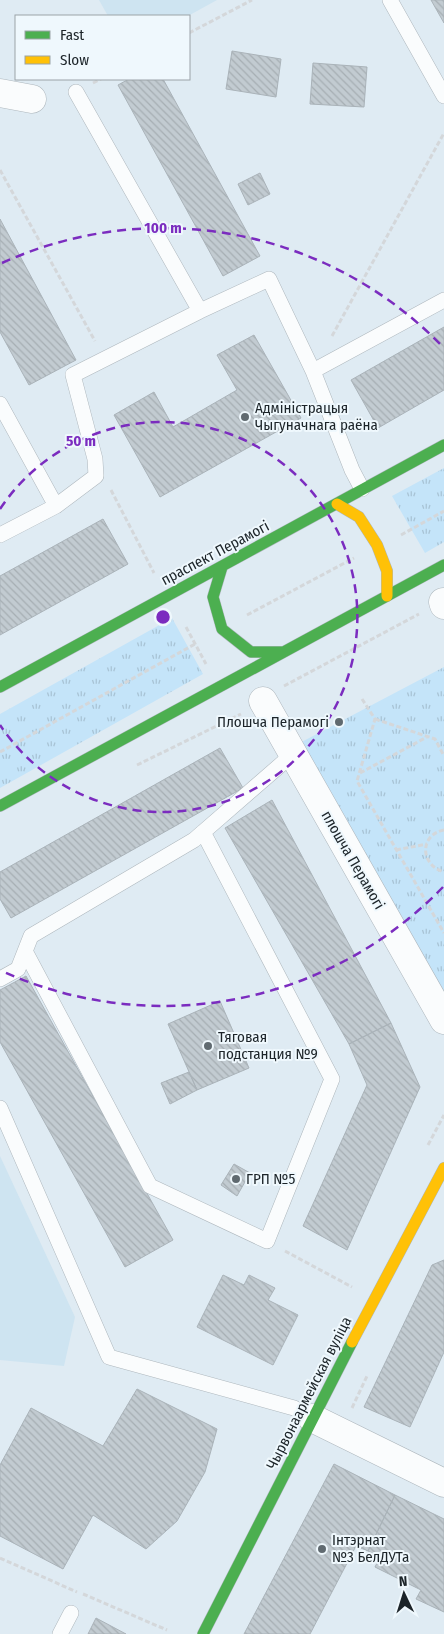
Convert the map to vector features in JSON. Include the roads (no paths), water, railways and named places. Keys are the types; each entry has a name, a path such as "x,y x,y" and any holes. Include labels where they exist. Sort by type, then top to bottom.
{"main road":[{"name":"праспект Перамогі","path":"0,687 444,445"},
{"path":"338,504 359,517 377,545 386,571 388,596"},
{"path":"0,806 444,565"},
{"path":"222,567 214,597 222,629 251,652 283,652"},
{"name":"Чырвонаармейская вуліца","path":"203,1634 312,1418 444,1168"}],"street":[{"path":"0,93 32,99"},
{"name":"плошча Перамогі","path":"263,701 294,743 444,1020"},
{"path":"312,1418 444,1483"}],"lane":[{"path":"390,0 444,96"},
{"path":"76,92 200,311"},
{"path":"0,536 56,506 96,476 95,459 73,375 200,311 269,279 313,371 352,470 362,489"},
{"path":"313,371 444,300"},
{"path":"0,404 56,506"},
{"path":"0,979 18,969 31,936 194,840 294,743"},
{"path":"25,951 150,1186 267,1241 332,1079 203,832"},
{"path":"0,1108 109,1357 294,1408 312,1418"},
{"path":"60,1634 71,1613"}],"place":[{"name":"Адміністрацыя Чыгуначнага раёна","path":"245,417"},
{"name":"Плошча Перамогі","path":"339,722"},
{"name":"Тяговая подстанция №9","path":"208,1046"},
{"name":"ГРП №5","path":"236,1179"},
{"name":"Інтэрнат №3 БелДУТа","path":"322,1549"}]}
